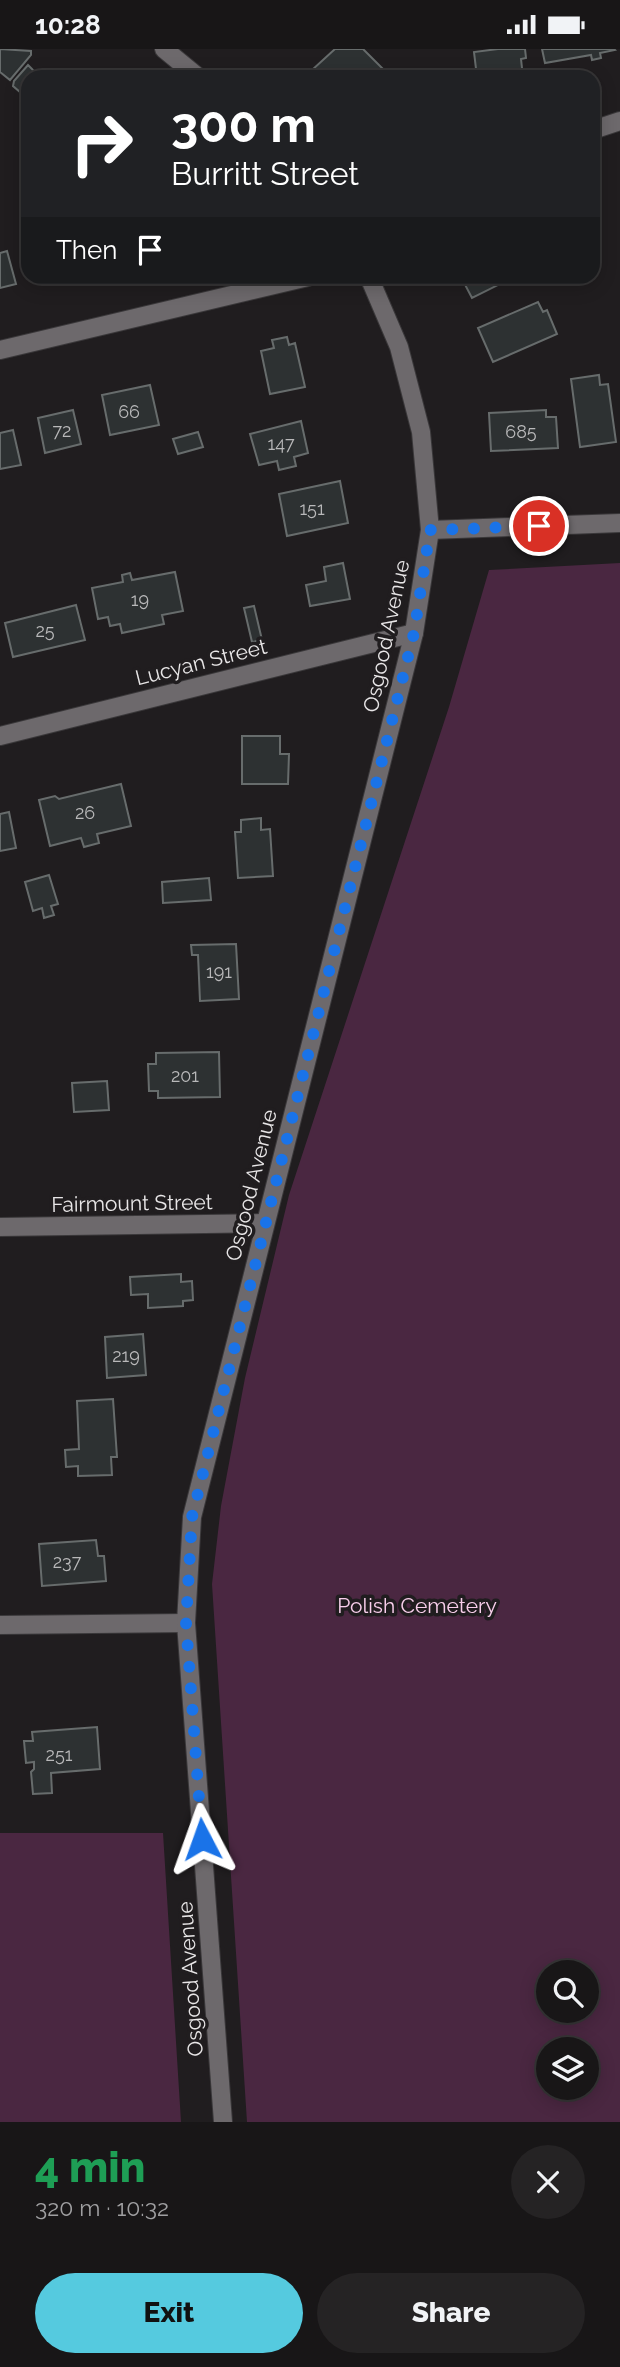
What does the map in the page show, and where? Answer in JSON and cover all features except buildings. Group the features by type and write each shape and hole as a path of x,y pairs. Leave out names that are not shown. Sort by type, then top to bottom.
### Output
{"street":[{"path":"164,49 190,70"},
{"path":"600,128 620,121"},
{"path":"0,350 278,284"},
{"name":"Osgood Avenue","path":"223,2122 186,1623 192,1517 414,633 430,530 421,432 391,327 372,284"},
{"path":"430,530 620,523"},
{"name":"Lucyan Street","path":"0,736 414,633"},
{"name":"Fairmount Street","path":"0,1227 265,1223"},
{"path":"0,1625 186,1623"}],"green space":[{"name":"Polish Cemetery","path":"620,563 620,2122 247,2122 212,1584 221,1506 245,1378 289,1195 449,707 489,570"},
{"path":"0,1833 163,1833 181,2122 0,2122"}],"route":[{"path":"202,1839 186,1623 192,1517 414,633 430,530 539,526"}]}
